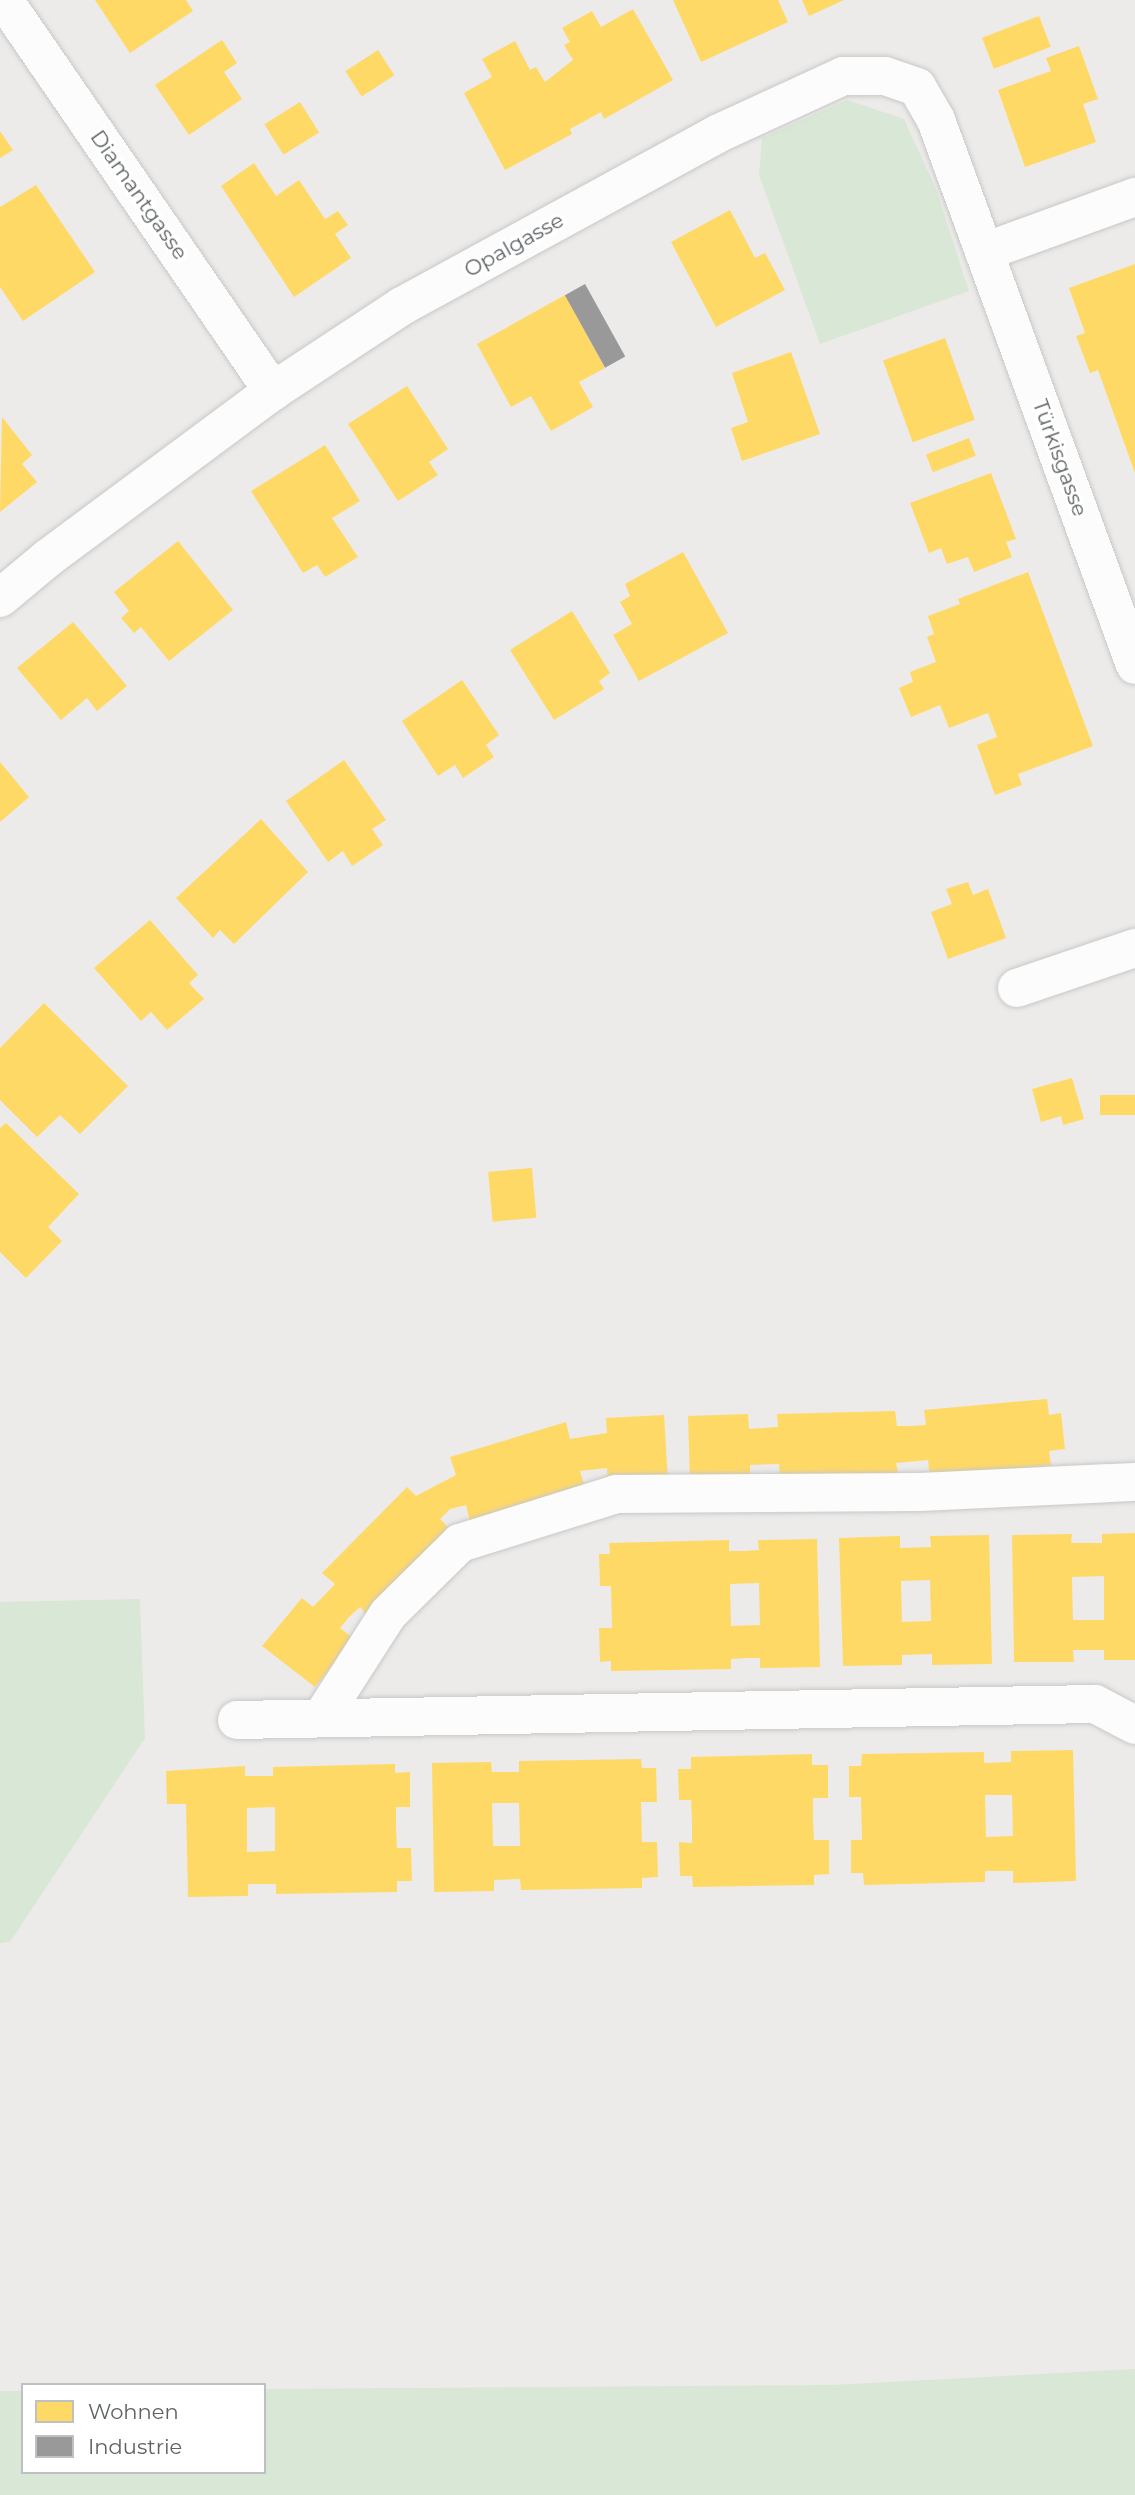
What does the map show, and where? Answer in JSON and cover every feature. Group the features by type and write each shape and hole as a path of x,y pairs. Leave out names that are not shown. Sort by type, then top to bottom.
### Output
{"street":[{"name":"Diamantgasse","path":"4,0 273,391"},
{"name":"Opalgasse","path":"0,598 48,558 273,391 402,306 717,134 843,76 885,76 917,86 936,120 984,252"},
{"path":"984,252 1135,197"},
{"name":"Türkisgasse","path":"984,252 1135,665"},
{"path":"1017,988 1135,948"},
{"path":"322,1717 388,1614 460,1543 591,1501 616,1494 919,1492 1135,1482"},
{"path":"237,1720 1095,1704 1135,1725"}],"green space":[{"path":"847,100 904,119 936,189 969,291 820,344 759,175 762,138"},
{"path":"140,1599 145,1738 10,1942 0,1943 0,1602"},
{"path":"1135,2369 1135,2495 0,2495 0,2391 21,2391 21,2474 266,2474 266,2389 831,2385"}],"building: Wohnen":[{"path":"95,0 186,0 193,11 130,53"},
{"path":"673,0 778,0 788,22 701,62"},
{"path":"802,0 844,0 809,16"},
{"path":"633,9 673,80 604,119 601,112 570,129 572,134 505,170 464,93 492,77 482,59 515,41 530,70 536,67 545,82 573,60 564,45 570,42 562,28 592,11 601,27"},
{"path":"1039,16 1051,47 994,69 982,38"},
{"path":"222,40 237,63 224,72 242,99 189,135 155,85"},
{"path":"1079,46 1098,99 1083,104 1096,142 1025,167 998,90 1051,71 1046,58"},
{"path":"378,50 394,75 362,96 345,71"},
{"path":"300,102 319,133 283,155 264,124"},
{"path":"0,131 13,150 0,158"},
{"path":"254,163 276,196 299,180 325,219 338,211 348,225 335,234 351,258 294,297 221,186"},
{"path":"36,185 95,272 23,321 0,287 0,207"},
{"path":"730,210 755,258 765,253 785,290 716,327 671,242"},
{"path":"1135,264 1135,473 1098,370 1090,373 1076,336 1085,333 1069,288"},
{"path":"565,295 605,368 579,382 593,407 551,431 531,396 511,407 477,344"},
{"path":"945,338 975,420 913,442 883,361"},
{"path":"791,352 820,434 742,461 731,428 748,422 732,373"},
{"path":"407,386 448,449 429,462 438,475 398,501 348,424"},
{"path":"2,417 32,455 22,464 37,482 0,512"},
{"path":"969,438 976,456 933,472 926,454"},
{"path":"325,445 360,501 332,518 358,557 325,577 317,565 303,573 251,491"},
{"path":"991,473 1016,539 1006,542 1012,557 974,572 968,557 947,564 941,548 929,553 910,503"},
{"path":"178,541 233,610 169,661 141,627 134,633 121,618 129,611 114,592"},
{"path":"683,552 728,633 639,681 613,635 632,624 620,602 630,596 625,584"},
{"path":"1028,572 1093,746 1018,774 1022,785 995,795 977,745 997,737 988,713 949,728 940,705 911,717 899,688 913,682 910,672 936,662 927,637 934,634 928,616 960,604 958,599"},
{"path":"572,611 610,673 599,681 604,689 554,720 510,650"},
{"path":"73,622 127,686 97,711 87,698 61,720 17,668"},
{"path":"462,680 499,735 486,745 494,757 463,778 455,765 438,776 402,721"},
{"path":"344,760 386,820 372,829 383,845 352,866 343,851 328,862 286,801"},
{"path":"0,762 29,797 0,822"},
{"path":"261,819 308,872 234,944 220,930 213,938 176,898"},
{"path":"968,882 973,895 988,889 1006,938 948,959 931,912 952,904 946,889"},
{"path":"150,920 198,975 189,983 204,999 167,1030 151,1012 141,1021 94,968"},
{"path":"44,1003 128,1086 80,1134 60,1115 37,1137 0,1100 0,1048"},
{"path":"1072,1078 1084,1119 1063,1125 1061,1116 1041,1122 1032,1089"},
{"path":"1100,1095 1135,1095 1135,1115 1100,1115"},
{"path":"6,1123 79,1194 48,1227 62,1241 26,1278 0,1252 0,1128"},
{"path":"532,1168 536,1218 493,1222 488,1172"},
{"path":"1047,1399 1049,1415 1061,1413 1065,1449 1049,1451 1051,1465 930,1478 928,1460 896,1463 899,1477 780,1479 779,1464 750,1465 750,1480 690,1481 688,1416 748,1414 749,1429 778,1427 777,1414 895,1411 897,1426 911,1426 926,1425 924,1410"},
{"path":"664,1415 668,1481 608,1484 607,1468 580,1471 585,1488 470,1522 466,1505 450,1509 440,1519 454,1533 371,1619 360,1607 349,1617 340,1628 354,1639 315,1687 262,1646 302,1598 313,1607 335,1584 322,1573 407,1487 416,1496 456,1475 450,1457 566,1422 570,1439 607,1433 606,1418"},
{"path":"1135,1533 1135,1660 1104,1660 1104,1650 1073,1650 1074,1662 1014,1662 1012,1535 1072,1534 1071,1543 1102,1543 1102,1534","holes":["1104,1576 1104,1620 1073,1620 1072,1577"]},
{"path":"989,1535 992,1664 932,1665 932,1654 902,1655 902,1665 843,1666 839,1538 900,1536 900,1548 931,1547 930,1536","holes":["930,1580 931,1621 902,1622 901,1581"]},
{"path":"817,1539 820,1667 760,1668 760,1658 746,1658 731,1659 731,1669 611,1671 611,1661 600,1662 599,1628 612,1628 611,1586 600,1586 599,1554 610,1554 609,1543 729,1540 729,1551 744,1551 759,1550 758,1540","holes":["759,1583 760,1625 731,1626 730,1584"]},
{"path":"1073,1750 1076,1881 1013,1883 1013,1871 985,1871 985,1882 864,1885 863,1873 851,1873 851,1840 862,1840 861,1797 849,1797 849,1766 861,1766 862,1754 984,1752 984,1763 1011,1762 1011,1751","holes":["985,1795 1012,1795 1013,1836 986,1837"]},
{"path":"812,1754 812,1765 828,1765 828,1798 813,1798 813,1819 814,1840 829,1840 829,1874 814,1875 814,1885 693,1887 692,1876 680,1876 679,1842 692,1843 692,1822 691,1800 679,1800 678,1769 691,1769 691,1757"},
{"path":"641,1759 642,1768 656,1768 657,1802 641,1802 642,1842 657,1842 658,1877 642,1878 642,1888 521,1890 520,1879 494,1880 494,1891 434,1892 432,1763 491,1762 492,1772 519,1772 519,1761","holes":["492,1803 519,1803 520,1846 493,1846"]},
{"path":"395,1764 395,1773 410,1772 410,1807 396,1807 396,1827 397,1848 411,1848 412,1881 397,1881 397,1892 276,1894 276,1884 248,1884 248,1896 188,1897 186,1804 167,1804 166,1771 245,1766 245,1776 273,1776 273,1767","holes":["275,1807 275,1851 247,1852 247,1808"]}],"building: Industrie":[{"path":"585,284 625,357 605,368 565,295"}]}
